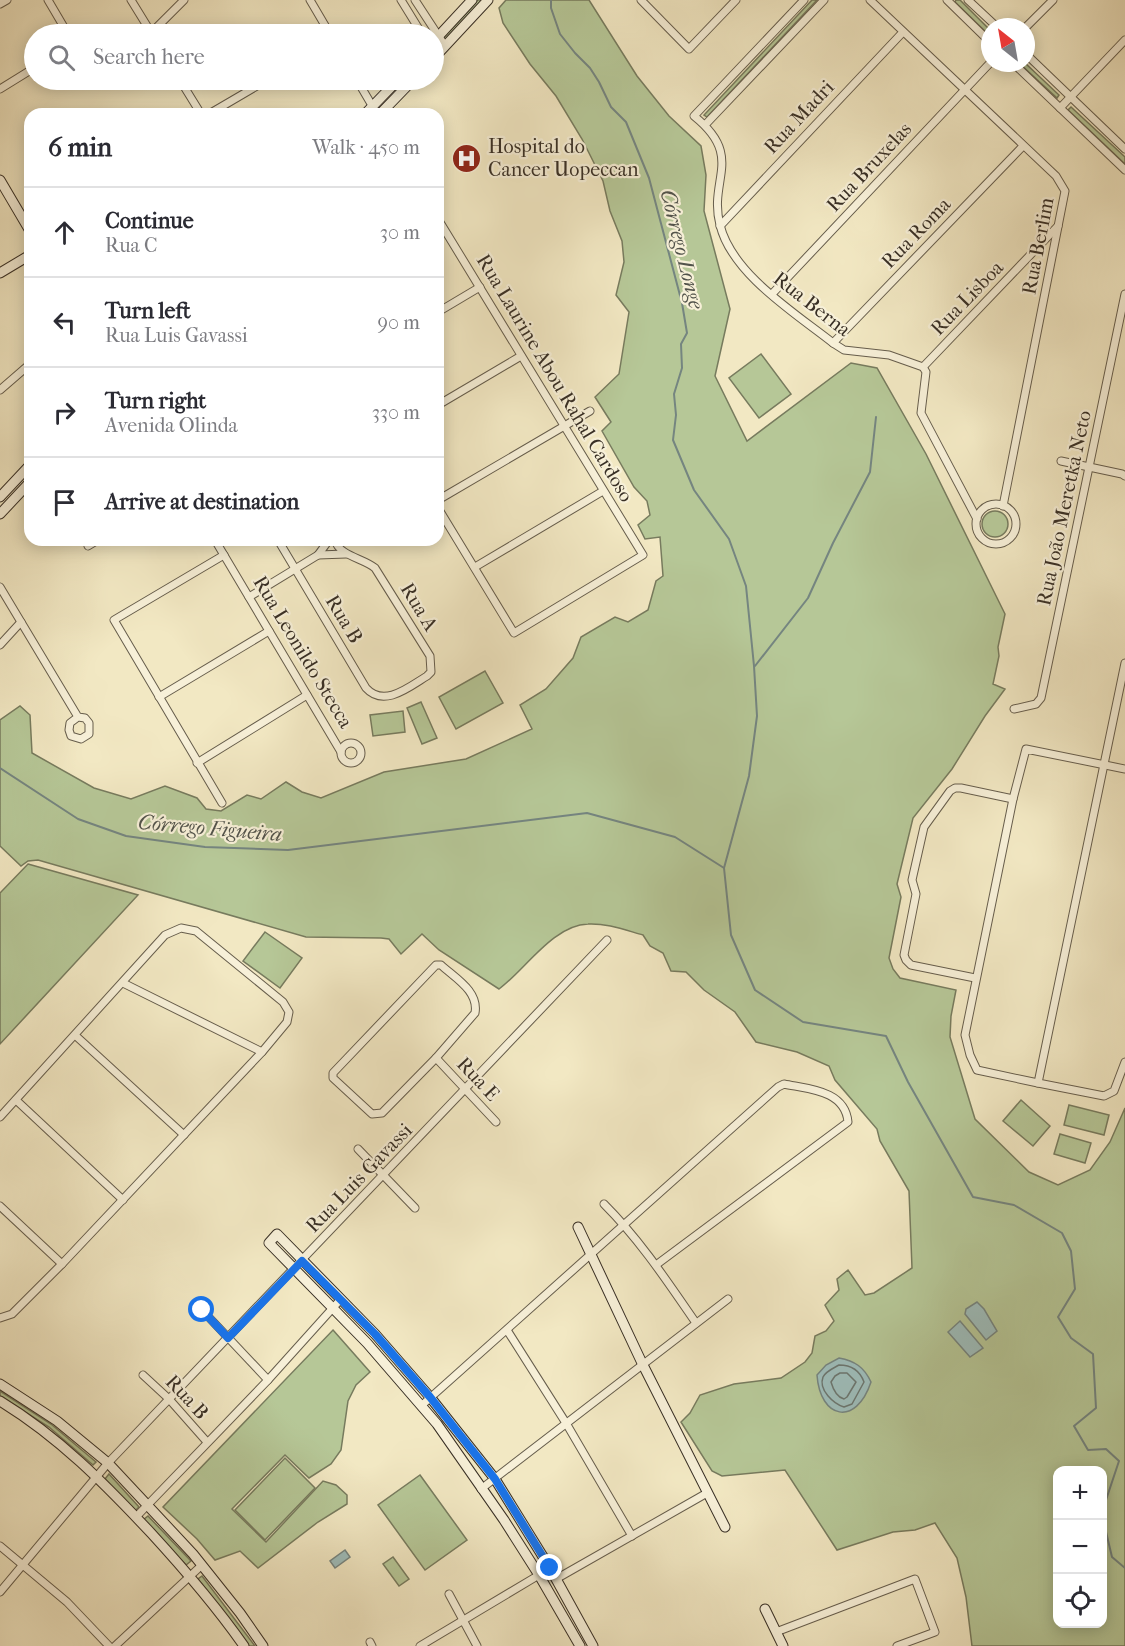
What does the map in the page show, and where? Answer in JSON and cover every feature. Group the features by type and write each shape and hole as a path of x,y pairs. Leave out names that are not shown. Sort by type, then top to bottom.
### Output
{"street":[{"path":"0,4 7,0"},
{"path":"48,0 62,24"},
{"path":"131,0 145,24"},
{"path":"161,24 184,0"},
{"path":"310,0 324,24"},
{"path":"401,0 416,24"},
{"path":"415,0 428,24"},
{"path":"444,30 472,0"},
{"path":"445,46 488,0"},
{"path":"641,0 689,49 736,0"},
{"path":"804,0 693,116 705,125 824,0"},
{"name":"Rua Berlim","path":"870,0 1062,184 1065,191 1003,506"},
{"path":"948,0 981,33"},
{"path":"968,0 987,18"},
{"path":"1035,18 1053,0"},
{"name":"Rua Madri","path":"720,226 903,32"},
{"path":"1060,108 1125,40"},
{"path":"1035,63 1125,149"},
{"name":"Rua Bruxelas","path":"772,294 981,72"},
{"path":"1022,72 1125,170"},
{"path":"0,89 24,74"},
{"path":"186,90 197,108"},
{"path":"219,108 250,90"},
{"path":"363,90 374,108"},
{"path":"378,108 391,90"},
{"path":"380,108 401,90"},
{"name":"Rua Berna","path":"705,125 716,141 722,159 718,196 720,226 732,252 746,273 844,350 888,355 923,367"},
{"name":"Rua Roma","path":"833,343 1023,146"},
{"path":"0,180 24,221"},
{"name":"Rua Lisboa","path":"923,367 1059,226"},
{"name":"Rua Laurine Abou Rahal Cardoso","path":"444,229 643,555 514,633 475,567"},
{"path":"0,273 24,259"},
{"path":"444,308 480,287"},
{"name":"Rua João Meretka Neto","path":"1014,709 1036,704 1041,698 1125,294"},
{"path":"444,401 521,356"},
{"path":"923,367 926,372 921,413 976,519 978,533 988,542 1002,543 1012,534 1015,521 1009,509 1003,506 987,507 976,519"},
{"path":"0,390 24,368"},
{"path":"444,496 591,411"},
{"path":"1061,461 1125,476"},
{"path":"0,497 24,471"},
{"path":"0,514 24,488"},
{"path":"444,518 475,567 603,491"},
{"name":"Rua Leonildo Stecca","path":"219,546 341,752"},
{"name":"Rua B","path":"282,546 366,688 378,696 394,695"},
{"path":"249,597 318,555 325,546"},
{"name":"Rua A","path":"337,546 375,568 432,661 431,672 427,676 394,695"},
{"path":"318,555 348,554"},
{"path":"222,803 114,620 224,555"},
{"path":"0,587 78,717"},
{"path":"0,645 21,622"},
{"path":"159,697 269,631"},
{"path":"1038,1083 1125,663"},
{"path":"197,763 307,695"},
{"path":"334,739 347,745 354,744 359,748 361,754 353,763 342,758 341,752 347,745"},
{"path":"1125,769 1026,749 1013,799 965,1035 977,1070 1104,1096 1114,1091 1125,1062"},
{"path":"975,978 911,965 906,960 904,955 916,894 912,880 924,827 950,791 961,788 1013,799"},
{"path":"0,1117 76,1036 165,935 181,928 196,931 283,1002 289,1012 287,1022 262,1052 123,1200 12,1314 0,1318"},
{"name":"Rua Luis Gavassi","path":"97,1476 607,940"},
{"path":"441,965 470,991 476,1005 471,1020 436,1058 378,1115 372,1114 333,1078 333,1073 432,968 441,965"},
{"path":"123,983 262,1052"},
{"path":"76,1036 184,1135"},
{"name":"Rua E","path":"436,1058 496,1122"},
{"path":"421,1406 778,1087 784,1084 826,1092 834,1096 848,1115 848,1122 656,1264"},
{"path":"16,1100 123,1200"},
{"path":"358,1149 415,1208"},
{"path":"604,1204 625,1225 656,1264 696,1323"},
{"path":"0,1206 62,1264"},
{"path":"578,1227 642,1364 725,1527"},
{"path":"580,1646 539,1575 437,1424 367,1343 269,1243 277,1234 375,1334 430,1397 495,1479 556,1579 593,1646"},
{"path":"481,1489 728,1299"},
{"path":"136,1517 268,1380 340,1300"},
{"path":"202,1310 268,1380"},
{"path":"507,1329 566,1423 632,1536"},
{"name":"Rua B","path":"143,1375 207,1442"},
{"path":"0,1384 57,1421 108,1463 202,1565 240,1613 262,1646"},
{"path":"0,1401 43,1429 97,1476 190,1575 244,1646"},
{"path":"0,1592 97,1476"},
{"path":"556,1579 707,1493"},
{"path":"515,1538 526,1529"},
{"path":"0,1546 87,1622 109,1646"},
{"path":"115,1646 202,1565"},
{"path":"420,1646 539,1575"},
{"path":"776,1632 915,1580 935,1632 897,1646"},
{"path":"449,1594 477,1646"},
{"path":"765,1609 783,1646"}],"green space":[{"path":"478,0 483,0 444,42 444,36"},
{"path":"506,0 589,0 637,76 669,116 701,146 706,175 704,211 730,309 715,376 747,441 851,363 877,368 926,454 1005,614 993,684 1005,689 952,769 913,818 897,884 901,897 889,958 900,978 956,990 950,1037 975,1119 1029,1172 1058,1185 1090,1170 1110,1142 1125,1108 1125,1646 972,1646 966,1597 957,1558 935,1523 915,1530 893,1532 837,1550 785,1470 722,1476 712,1471 681,1422 690,1413 700,1395 734,1384 781,1378 805,1362 812,1353 815,1336 826,1331 834,1321 825,1305 839,1290 837,1279 848,1270 865,1295 874,1293 912,1268 909,1191 880,1141 877,1129 835,1080 829,1066 797,1052 756,1042 735,1012 704,990 686,972 671,971 663,953 650,946 643,935 622,929 588,924 575,926 551,940 499,989 439,950 422,934 401,954 389,939 306,937 38,860 28,861 21,866 0,846 0,720 20,706 30,715 32,753 94,788 131,799 165,786 197,798 206,809 221,811 247,795 261,799 286,782 302,792 321,798 384,772 466,759 532,729 520,705 546,689 573,658 581,637 615,617 628,622 648,610 656,581 663,576 660,537 645,539 638,525 650,515 647,501 634,487 602,431 611,422 595,397 619,374 629,312 616,295 624,262 622,241 610,211 603,181 582,139 556,96 530,64 503,23 499,8"},
{"path":"812,0 817,0 707,117 704,115"},
{"path":"960,0 981,21 981,27 955,2"},
{"path":"1029,72 1035,72 1059,95 1057,98"},
{"path":"1071,107 1125,157 1125,164 1068,110"},
{"path":"761,354 791,394 759,418 729,378"},
{"path":"995,511 1004,515 1008,524 1004,533 995,537 986,533 982,524 986,515"},
{"path":"485,671 503,703 456,729 439,697"},
{"path":"421,702 437,738 422,744 407,708"},
{"path":"403,711 405,732 373,736 370,715"},
{"path":"28,864 138,895 0,1044 0,893"},
{"path":"265,932 302,958 280,988 243,961"},
{"path":"1021,1100 1050,1126 1033,1146 1003,1121"},
{"path":"1069,1105 1109,1115 1104,1135 1064,1125"},
{"path":"1060,1134 1091,1143 1085,1163 1054,1154"},
{"path":"333,1330 370,1372 356,1385 348,1401 341,1450 331,1464 309,1478 285,1455 232,1509 266,1542 323,1481 336,1485 347,1495 347,1504 318,1522 258,1568 240,1551 215,1560 197,1539 163,1507"},
{"path":"0,1391 51,1424 96,1462 93,1465 49,1427 0,1396"},
{"path":"285,1458 315,1488 265,1540 235,1510"},
{"path":"109,1474 139,1507 135,1511 105,1479"},
{"path":"420,1475 467,1540 425,1570 378,1505"},
{"path":"148,1516 191,1561 186,1565 143,1520"},
{"path":"393,1557 409,1579 399,1586 383,1564"},
{"path":"202,1576 255,1646 249,1646 198,1579"}],"water":[{"path":"977,1302 997,1331 986,1340 965,1314 966,1309"},
{"path":"960,1321 983,1348 970,1357 948,1332"},
{"path":"839,1358 858,1366 871,1382 857,1406 840,1412 831,1408 825,1401 817,1375 826,1365"},
{"path":"345,1550 350,1557 335,1568 330,1561"}],"waterway":[{"name":"Córrego Longe","path":"551,0 551,8 560,34 590,68 611,107 626,122 649,178 682,303 687,333 681,344 682,368 674,394 676,415 673,440 694,490 729,539 746,586 757,716 749,776 724,868"},
{"path":"755,666 808,598 833,543 870,472 876,417"},
{"name":"Córrego Figueira","path":"0,768 78,819 126,836 205,847 288,850 587,813 675,837 724,868 731,935 755,990 803,1022 886,1036 908,1082 973,1197 1014,1205 1062,1233 1071,1251 1075,1289 1058,1317 1071,1338 1093,1354 1096,1408 1074,1426 1088,1450 1106,1449 1119,1461 1107,1497"},
{"path":"1103,1520 1112,1557 1125,1568"}],"place":[{"name":"Hospital do Cancer Uopeccan","path":"467,158"}],"route":[{"path":"202,1310 228,1338 302,1261 375,1334 430,1397 495,1479 550,1568"}]}
